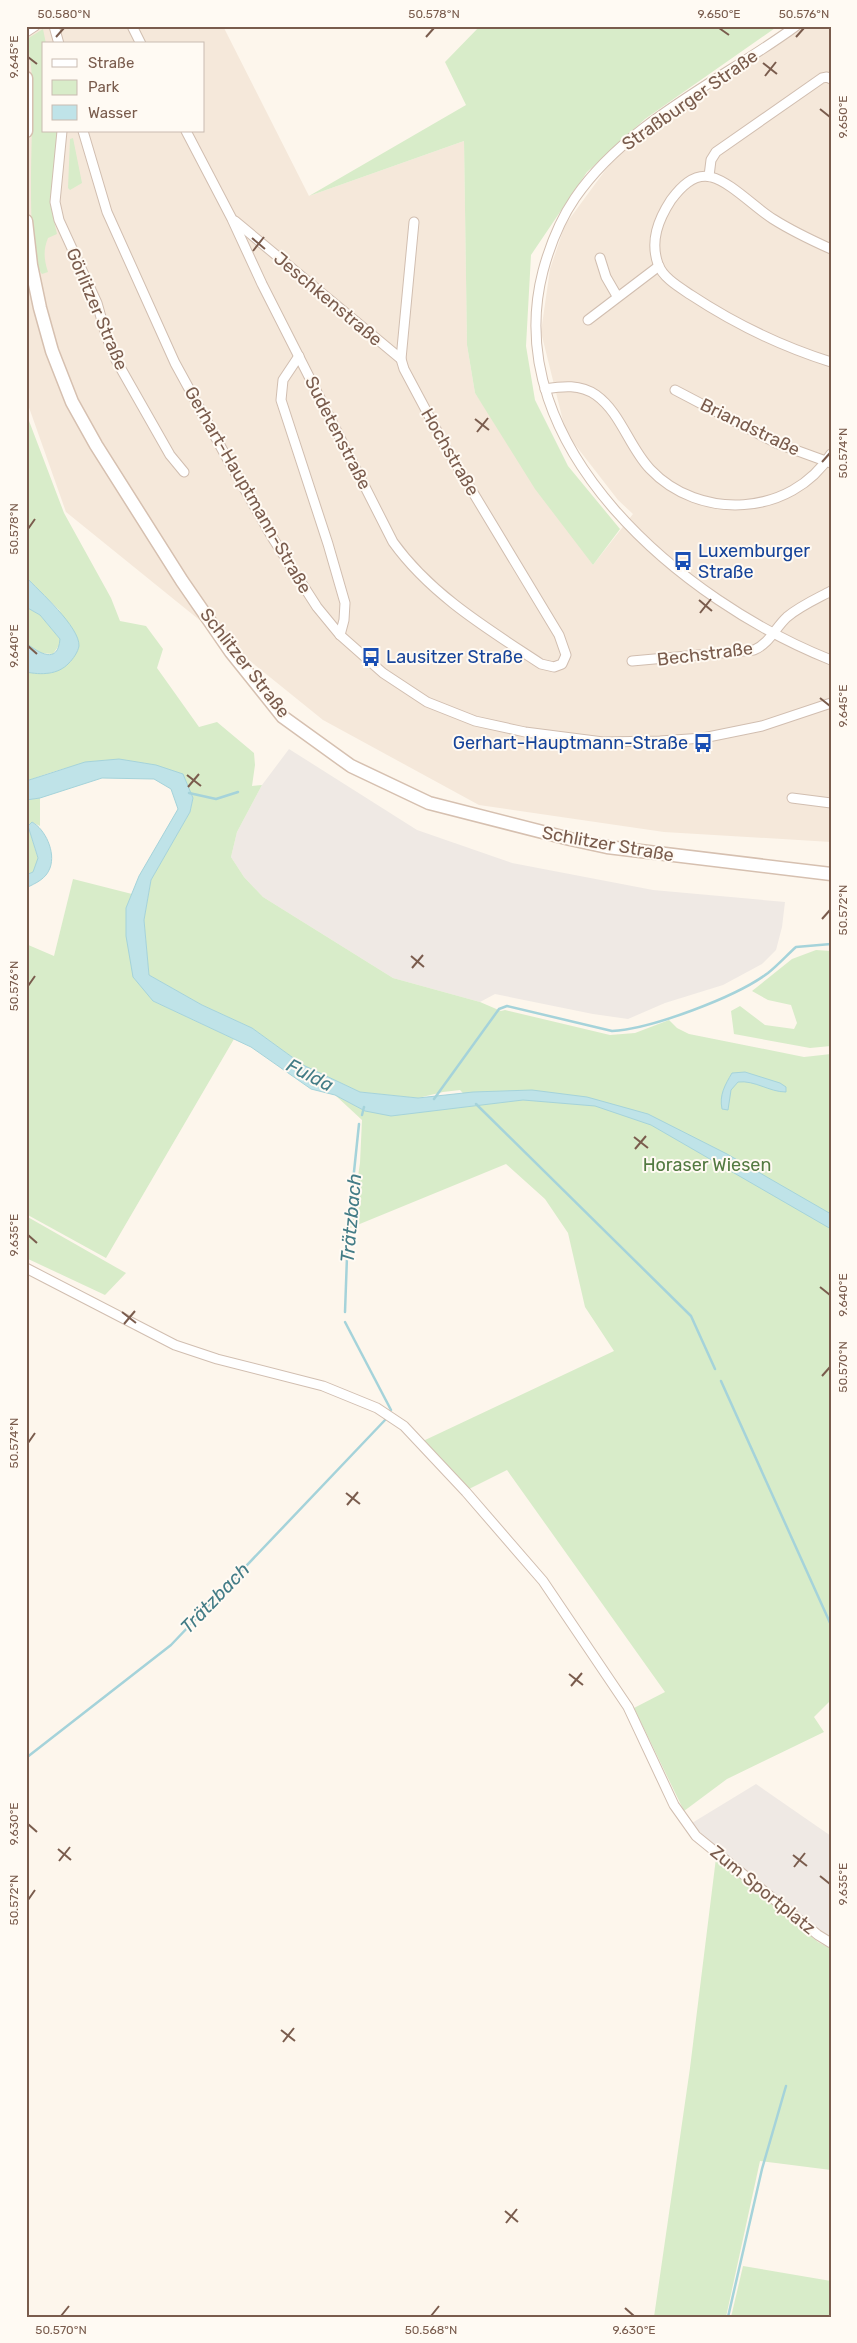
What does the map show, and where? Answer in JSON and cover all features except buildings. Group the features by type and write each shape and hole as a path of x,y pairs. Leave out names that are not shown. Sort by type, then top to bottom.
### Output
{"main road":[{"path":"26,78 26,131"},
{"name":"Schlitzer Straße","path":"26,221 31,265 42,315 52,351 72,402 96,445 182,581 231,652 283,717 351,766 429,803 607,847 831,874"}],"street":[{"path":"26,32 35,26"},
{"path":"54,26 58,42"},
{"path":"132,26 140,42"},
{"name":"Straßburger Straße","path":"796,26 642,131 605,162 575,198 552,242 537,300 536,338 545,389 557,424 571,451 594,484 622,517 661,556 693,583 738,614 773,635 831,660"},
{"path":"709,176 711,160 716,152 822,78 831,79"},
{"name":"Görlitzer Straße","path":"62,132 55,202 59,220 97,303 106,335 116,360 170,454 184,472"},
{"name":"Gerhart-Hauptmann-Straße","path":"83,132 107,212 185,382 272,537 312,599 340,635 383,673 441,709 495,727 603,742 693,739 762,726 831,703"},
{"name":"Sudetenstraße","path":"187,132 393,542 408,563 429,584 456,605 541,664 554,667 562,664"},
{"path":"831,249 780,223 724,182 709,176 684,184 662,214 655,230 659,266 672,282 717,312 753,332 831,362"},
{"name":"Jeschkenstraße","path":"232,220 401,360"},
{"path":"401,360 414,222"},
{"path":"600,258 606,277 617,296"},
{"path":"588,320 617,296 659,266"},
{"path":"299,356 283,380 280,400 343,596 344,620 340,635"},
{"name":"Hochstraße","path":"401,360 445,446 559,635 566,654 562,664"},
{"path":"545,389 573,386 595,395 614,415 637,453 655,474 676,490 700,501 739,506 768,500 797,487 829,459"},
{"name":"Briandstraße","path":"675,390 776,442 829,459"},
{"path":"773,635 787,618 800,607 831,591"},
{"name":"Bechstraße","path":"632,661 754,650 766,643 773,635"},
{"path":"792,798 831,803"},
{"name":"Zum Sportplatz","path":"26,1268 175,1345 217,1359 323,1386 376,1408 404,1426 466,1492 542,1581 628,1707 674,1805 696,1836 818,1936 831,1943"}],"shaded area":[{"path":"26,26 223,26 309,196 464,141 467,345 475,393 593,565 633,514 618,500 566,433 541,332 550,269 565,225 615,157 802,26 831,26 831,842 664,832 479,805 323,720 66,512 26,399"},
{"path":"289,749 417,830 512,863 653,890 785,902 782,927 776,950 762,964 723,985 665,1003 628,1019 593,1014 495,994 480,1002 393,978 263,897 244,877 231,857 237,832 262,785"},
{"path":"756,1784 831,1836 831,1939 718,1852 692,1823"}],"green space":[{"path":"480,26 778,26 645,119 587,172 531,255 526,346 535,400 568,466 620,529 593,565 535,489 475,393 467,345 464,141 309,196 466,105 445,62"},
{"path":"43,29 46,42 42,42 42,132 58,132 51,208 57,234 48,238 45,255 48,272 42,274 36,260 31,212 33,95 27,39"},
{"path":"73,138 82,183 70,190 68,188 70,139"},
{"name":"Horaser Wiesen","path":"26,413 64,513 111,598 120,621 146,626 163,649 157,668 199,727 217,722 254,753 255,765 252,786 262,785 237,832 231,857 244,877 263,897 393,978 480,1002 501,1011 505,1010 610,1035 635,1033 669,1020 677,1028 689,1034 804,1057 831,1054 831,1700 814,1717 824,1732 727,1779 684,1811 634,1708 665,1692 507,1470 469,1489 423,1441 614,1351 585,1307 568,1233 545,1199 506,1164 350,1228 360,1163 362,1120 335,1095 365,1111 447,1108 474,1105 460,1090 418,1098 360,1092 303,1065 252,1028 202,1005 149,975 144,920 151,880 190,812 193,798 182,774 139,762 121,760 86,763 26,781 26,672 51,673 67,665 60,611 26,577"},
{"path":"26,607 40,615 60,639 60,644 53,654 39,653 26,644"},
{"path":"40,798 40,826 32,822 28,826 38,859 33,872 26,875 26,800"},
{"path":"73,879 132,894 126,908 153,1001 234,1039 106,1258 26,1214 26,944 54,956"},
{"path":"816,950 831,951 831,1046 810,1048 734,1034 731,1011 740,1006 765,1025 794,1029 797,1023 791,1005 768,1000 752,991 792,959"},
{"path":"26,1216 126,1273 105,1295 26,1258"},
{"path":"716,1858 818,1942 831,1949 831,2170 760,2161 726,2317 654,2317 690,2068"},
{"path":"743,2266 831,2281 831,2317 731,2317"}],"water":[{"path":"26,577 49,600 78,638 78,651 74,657 65,667 55,672 38,674 26,672 26,643 42,653 52,654 56,652 60,639 40,615 26,607"},
{"name":"Fulda","path":"119,759 156,765 183,774 193,798 190,812 151,880 144,920 149,975 202,1005 252,1028 303,1065 360,1092 418,1098 473,1092 532,1090 587,1097 648,1114 727,1154 831,1214 831,1229 651,1125 595,1106 523,1100 391,1116 365,1111 335,1095 311,1089 251,1047 153,1001 133,977 126,936 126,908 139,876 178,809 171,789 154,779 102,778 40,798 26,800 26,781 85,762"},
{"path":"32,822 45,835 52,855 48,872 43,878 26,888 26,875 33,872 38,858 28,826"},
{"path":"745,1072 780,1083 786,1087 786,1092 738,1082 731,1090 728,1110 722,1109 722,1095 732,1073"}],"waterway":[{"path":"189,793 216,799 238,792"},
{"path":"434,1099 499,1009 507,1006 612,1031 629,1029 670,1018 736,992 768,973 796,947 831,944"},
{"path":"476,1104 691,1316 715,1369"},
{"name":"Trätzbach","path":"362,1115 364,1107"},
{"name":"Trätzbach","path":"345,1312 348,1229 359,1124"},
{"name":"Trätzbach","path":"345,1322 391,1410"},
{"path":"721,1381 831,1625"},
{"name":"Trätzbach","path":"26,1758 171,1645 386,1419"},
{"path":"728,2317 762,2169 786,2086"}],"place":[{"name":"Luxemburger Straße","path":"683,561"},
{"name":"Lausitzer Straße","path":"371,657"},
{"name":"Gerhart-Hauptmann-Straße","path":"703,743"}]}
